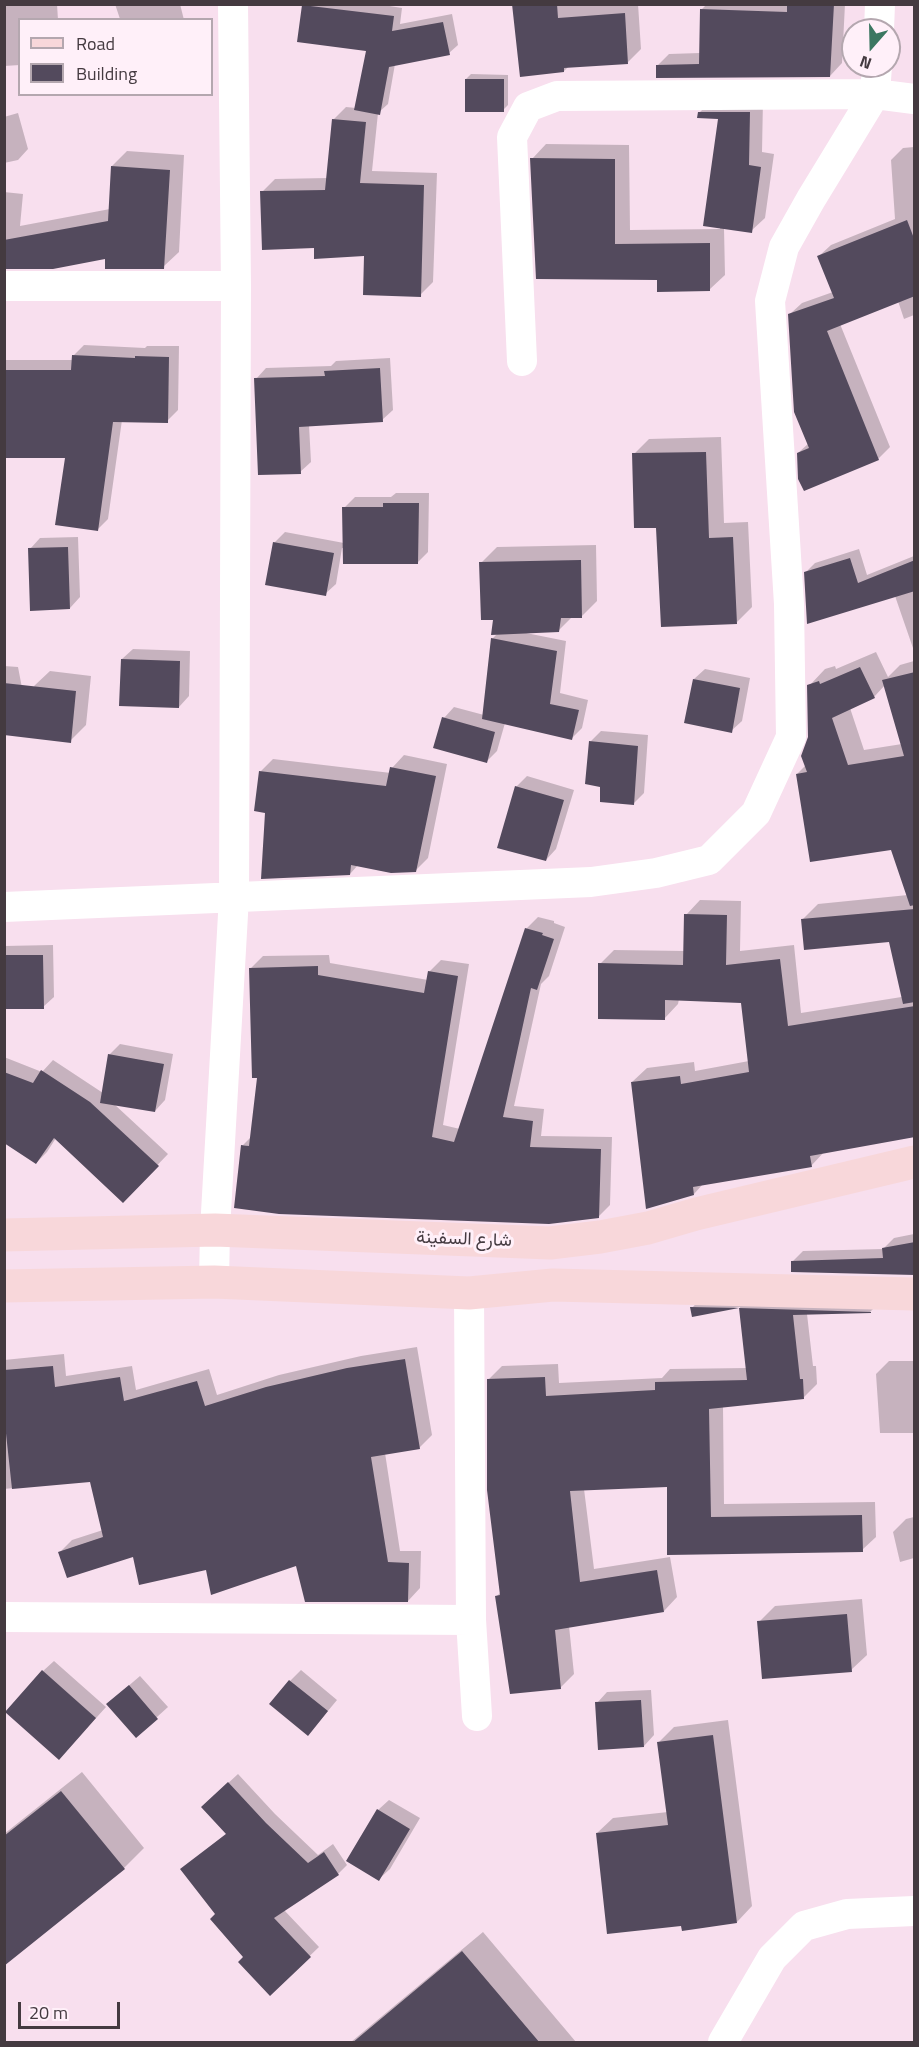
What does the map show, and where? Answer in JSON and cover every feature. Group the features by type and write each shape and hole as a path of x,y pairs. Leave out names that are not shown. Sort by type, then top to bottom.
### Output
{"street":[{"path":"214,1282 234,897 236,286 234,4"},
{"path":"522,361 512,137 528,107 557,96 876,80 915,99"},
{"path":"4,907 591,882 656,873 709,860 756,813 791,737 789,604 770,301 784,247 876,80"},
{"path":"4,286 236,286"},
{"name":"شارع السفينة","path":"4,1235 215,1230 550,1243 600,1238 915,1162"},
{"path":"550,1243 553,1286"},
{"path":"4,1286 214,1282 469,1293 553,1286 915,1294"},
{"path":"469,1293 471,1620 477,1716"},
{"path":"4,1617 471,1620"},
{"path":"723,2043 772,1958 804,1926 847,1914 915,1911"}],"building":[{"path":"512,4 557,4 558,18 625,13 628,64 564,68 564,72 520,77"},
{"path":"787,4 834,4 830,77 656,78 656,65 699,64 700,9 787,12"},
{"path":"302,5 394,16 392,31 443,22 450,55 389,67 380,115 354,110 366,51 297,42"},
{"path":"465,79 504,79 504,112 465,112"},
{"path":"698,112 750,112 749,165 761,167 752,233 703,226 718,119 697,118"},
{"path":"332,119 366,122 360,183 424,185 421,297 363,295 364,256 314,259 314,248 262,250 260,191 325,190"},
{"path":"530,158 615,159 615,244 710,243 710,291 657,292 657,280 536,279"},
{"path":"111,166 170,170 164,269 105,269 105,259 53,269 4,269 4,240 108,221"},
{"path":"907,220 915,241 915,296 827,331 879,460 804,491 798,479 797,453 809,448 794,412 788,314 834,298 817,256"},
{"path":"72,355 169,357 168,423 113,422 98,531 55,525 65,458 4,458 5,370 71,370"},
{"path":"380,368 383,422 299,427 301,474 258,475 254,378 325,376 324,371"},
{"path":"706,452 709,538 733,537 737,624 661,627 656,528 634,528 632,453"},
{"path":"383,503 419,503 418,564 343,564 342,507 383,507"},
{"path":"273,542 334,553 326,596 265,585"},
{"path":"68,547 70,609 30,611 28,548"},
{"path":"850,558 858,583 915,560 915,591 807,624 804,572"},
{"path":"581,560 582,618 561,618 559,632 491,635 493,620 481,620 479,562"},
{"path":"491,638 557,651 550,704 579,710 572,740 482,719"},
{"path":"121,659 180,661 179,708 119,706"},
{"path":"860,667 875,698 832,718 848,765 904,756 882,680 915,672 915,905 910,906 891,850 810,862 796,774 807,772 801,756 808,737 807,685 819,681 820,684"},
{"path":"693,679 740,688 732,733 684,723"},
{"path":"4,683 76,691 71,743 4,735"},
{"path":"442,717 495,732 487,763 433,748"},
{"path":"589,741 638,746 634,805 600,802 600,787 585,784"},
{"path":"390,767 436,776 416,872 391,873 351,865 350,875 261,879 265,813 254,811 259,771 386,786"},
{"path":"515,786 564,800 546,861 497,848"},
{"path":"915,909 915,1002 903,1004 889,942 804,950 801,919"},
{"path":"684,914 727,915 726,965 780,959 788,1026 915,1006 915,1137 810,1156 812,1167 693,1187 694,1195 646,1209 631,1082 680,1076 681,1084 749,1072 741,1003 665,1000 665,1020 598,1019 598,963 683,965"},
{"path":"525,928 554,939 537,990 531,988 503,1117 533,1121 530,1147 601,1149 599,1218 549,1224 279,1214 234,1208 241,1145 249,1146 257,1078 252,1078 249,968 318,966 318,975 424,993 428,971 458,976 432,1137 454,1142"},
{"path":"4,955 43,955 44,1009 4,1009"},
{"path":"108,1054 164,1064 155,1112 100,1103"},
{"path":"41,1070 90,1102 159,1166 123,1203 54,1138 36,1164 4,1143 4,1072 33,1083"},
{"path":"915,1242 915,1275 791,1272 791,1261 883,1258 882,1248"},
{"path":"690,1307 739,1308 692,1317"},
{"path":"739,1308 871,1313 793,1315 804,1399 709,1409 711,1517 862,1515 863,1552 667,1555 667,1487 570,1491 580,1582 657,1570 664,1612 555,1630 561,1689 510,1694 495,1596 500,1595 487,1490 487,1379 545,1377 546,1396 655,1390 655,1382 747,1380"},
{"path":"405,1359 420,1449 371,1457 388,1562 409,1563 408,1602 305,1602 296,1566 211,1595 206,1570 139,1585 133,1557 67,1578 58,1552 103,1537 90,1482 12,1489 4,1415 4,1370 53,1366 55,1387 120,1377 124,1401 197,1381 205,1406 266,1387 347,1368"},
{"path":"847,1614 852,1672 762,1679 757,1621"},
{"path":"42,1670 96,1718 59,1760 5,1712"},
{"path":"289,1680 328,1711 308,1736 269,1704"},
{"path":"129,1685 158,1719 136,1738 106,1704"},
{"path":"641,1700 644,1747 598,1750 595,1702"},
{"path":"713,1735 737,1923 682,1931 681,1926 607,1934 596,1833 668,1825 657,1742"},
{"path":"228,1782 308,1863 324,1852 339,1875 274,1918 311,1957 270,1996 238,1962 243,1957 210,1919 215,1914 180,1869 226,1834 201,1807"},
{"path":"61,1791 125,1869 4,1966 4,1836"},
{"path":"377,1809 410,1829 379,1881 346,1861"},
{"path":"462,1951 540,2043 352,2043"}]}
